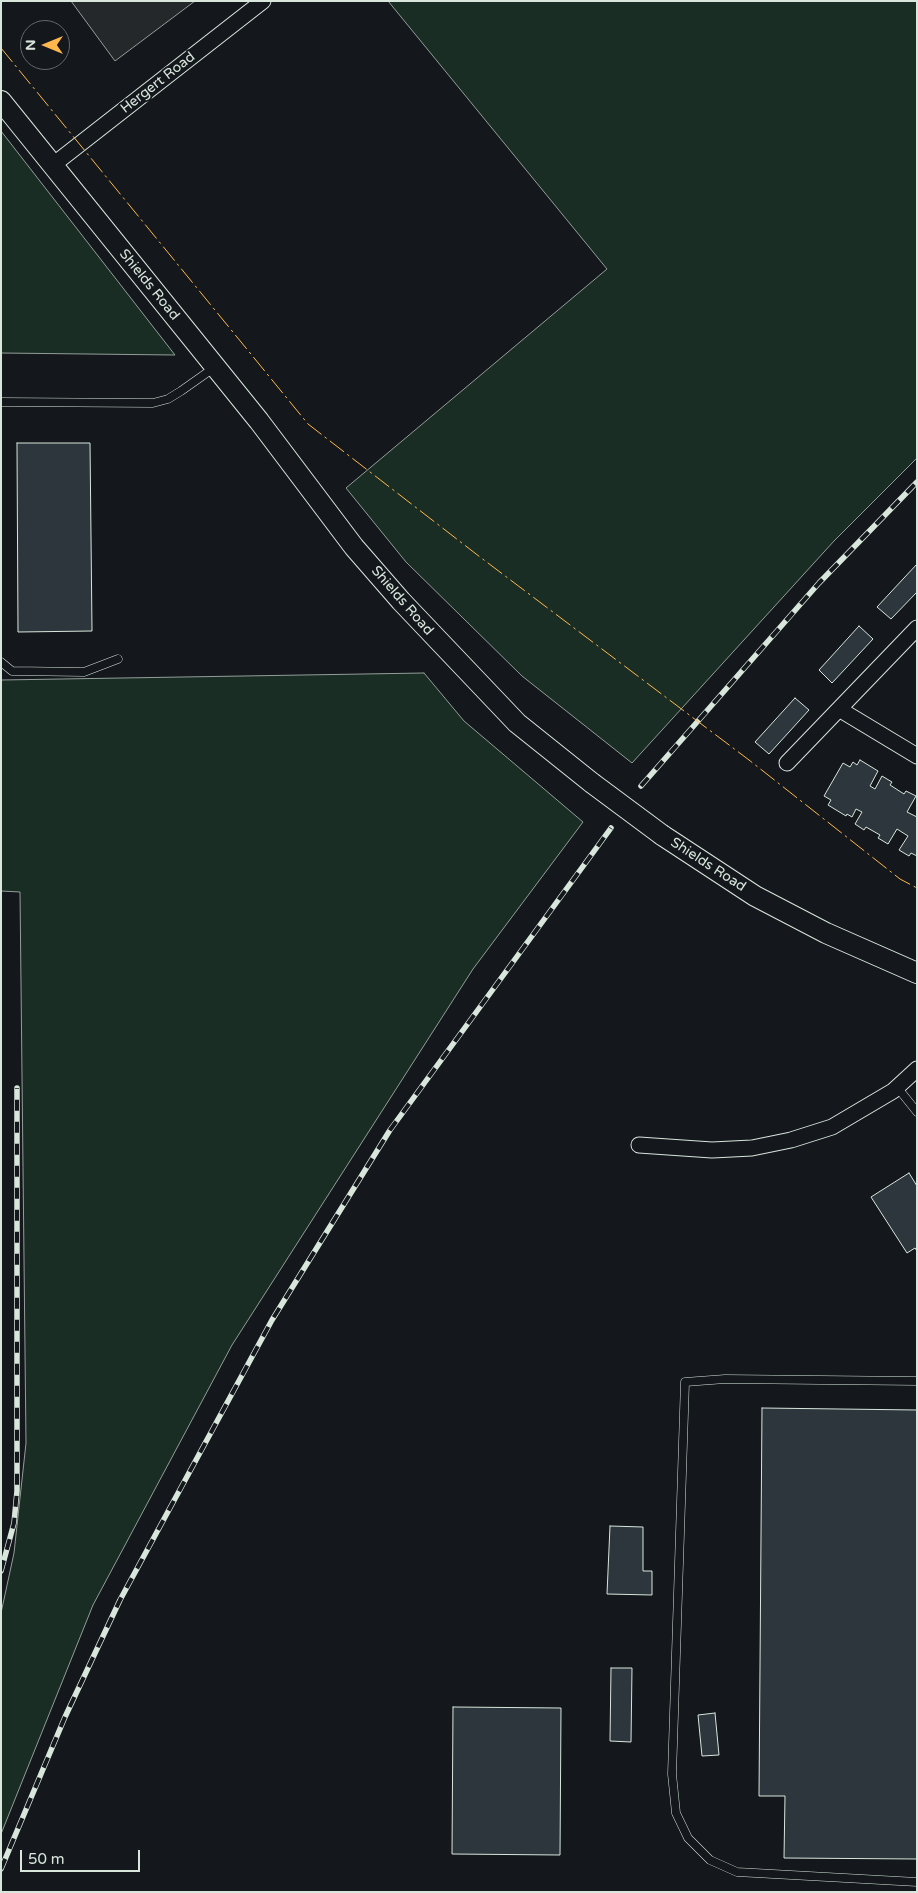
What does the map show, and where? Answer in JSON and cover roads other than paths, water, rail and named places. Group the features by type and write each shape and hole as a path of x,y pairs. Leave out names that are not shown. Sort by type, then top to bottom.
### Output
{"street":[{"name":"Hergert Road","path":"53,165 263,1"},
{"name":"Shields Road","path":"1,101 215,367 354,546 414,616 517,723 592,783 662,835 755,896 826,933 917,973"},
{"path":"787,763 917,628"},
{"path":"839,709 917,756"},
{"path":"639,1146 712,1150 752,1148 791,1140 832,1127 897,1087 917,1069"}],"lane":[{"path":"1,402 153,403 168,399 215,367"},
{"path":"1,662 12,670 84,672 118,659"},
{"path":"897,1087 917,1112"},
{"path":"917,1381 725,1379 685,1382 672,1774 676,1813 688,1838 710,1860 737,1872 917,1882"}],"railway":[{"path":"641,786 819,583 917,482"},
{"path":"1,1869 65,1717 120,1600 272,1320 390,1130 611,828"},
{"path":"1,1571 14,1523 17,1491 17,1088"}]}
